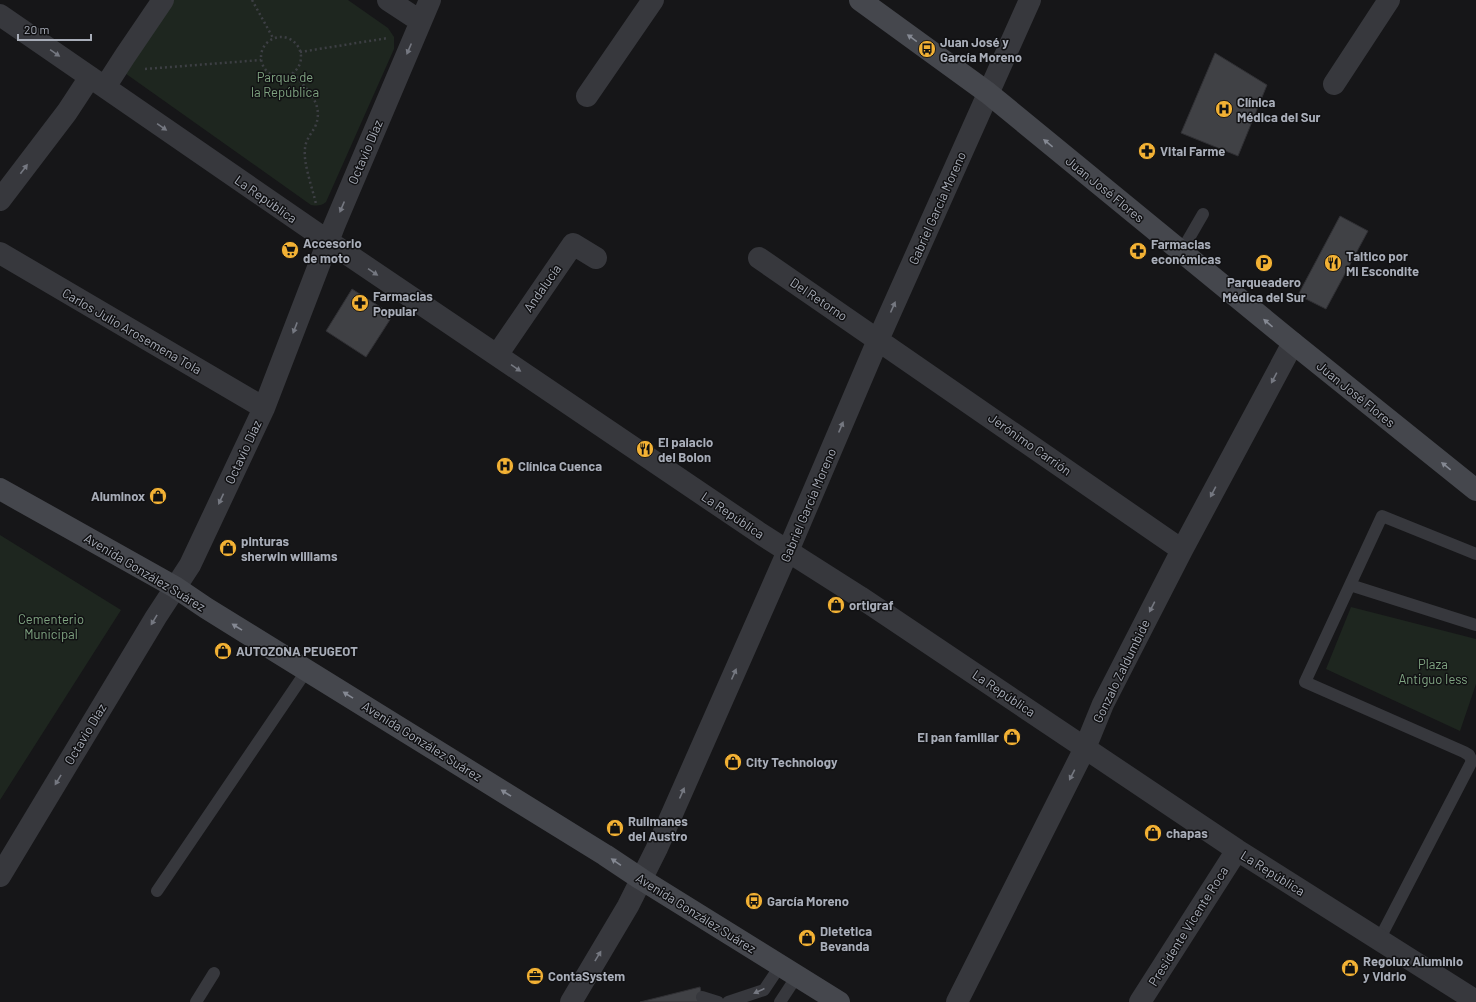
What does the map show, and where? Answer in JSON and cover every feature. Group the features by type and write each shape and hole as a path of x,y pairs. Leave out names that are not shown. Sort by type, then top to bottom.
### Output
{"main road":[{"name":"Juan José Flores","path":"860,0 988,94 1292,343 1476,490"},
{"name":"Avenida González Suárez","path":"0,488 175,587 206,608 839,1002"}],"street":[{"path":"0,200 67,112 103,79 163,0"},
{"path":"388,0 417,28"},
{"name":"Octavio Díaz","path":"0,876 175,587 190,565 264,408 326,240 430,0"},
{"path":"587,96 653,0"},
{"name":"Gabriel García Moreno","path":"571,1002 628,906 657,848 788,551 878,340 1030,0"},
{"path":"1334,84 1389,0"},
{"name":"La República","path":"0,15 103,79 326,240 788,551 860,597 1237,850 1476,1001"},
{"name":"Andalucía","path":"497,355 573,244 596,258"},
{"name":"Carlos Julio Arosemena Tola","path":"0,253 264,408"},
{"name":"Del Retorno","path":"759,258 878,340"},
{"name":"Jerónimo Carrión","path":"878,340 1182,550"},
{"name":"Gonzalo Zaldumbide","path":"958,1002 1085,748 1103,704 1182,550 1292,343"},
{"name":"Presidente Vicente Roca","path":"1140,1002 1237,850"}],"lane":[{"path":"1182,252 1203,214"},
{"path":"1379,940 1472,761 1469,755 1464,752 1305,682 1382,516 1476,554"},
{"path":"1350,585 1476,625"},
{"path":"157,891 307,670"},
{"path":"728,1002 764,990 788,971"},
{"path":"780,1002 788,971"},
{"path":"196,1002 214,973"},
{"path":"702,996 718,1002"}],"path":[{"path":"252,0 273,38"},
{"path":"300,52 417,28"},
{"path":"280,37 293,41 298,46 300,52 300,65 293,73 285,78 272,76 262,66 260,60 263,47 273,38 280,37"},
{"path":"103,79 260,60"},
{"path":"293,73 317,104 318,120 304,150 326,240"}],"green space":[{"name":"Parque de la República","path":"171,0 348,0 388,28 394,37 394,49 326,202 316,206 311,205 122,71"},
{"name":"Cementerio Municipal","path":"0,535 121,610 0,800"},
{"name":"Plaza Antiguo Iess","path":"1351,607 1476,639 1476,684 1460,731 1326,669"}],"building":[{"name":"Clínica Médica del Sur","path":"1215,53 1267,85 1238,156 1181,133"},
{"name":"Taitico por Mi Escondite","path":"1340,216 1368,231 1326,309 1298,295"},
{"path":"352,289 393,315 366,357 326,331"},
{"path":"700,987 703,1002 640,1002"}],"place":[{"name":"Juan José y García Moreno","path":"927,49"},
{"name":"Clínica Médica del Sur","path":"1224,109"},
{"name":"Vital Farme","path":"1147,151"},
{"name":"Accesorio de moto","path":"290,250"},
{"name":"Farmacias económicas","path":"1138,251"},
{"name":"Parqueadero Médica del Sur","path":"1264,263"},
{"name":"Taitico por Mi Escondite","path":"1333,263"},
{"name":"Farmacias Popular","path":"360,303"},
{"name":"El palacio del Bolon","path":"645,449"},
{"name":"Clínica Cuenca","path":"505,466"},
{"name":"Aluminox","path":"158,496"},
{"name":"pinturas sherwin williams","path":"228,548"},
{"name":"ortigraf","path":"836,605"},
{"name":"AUTOZONA PEUGEOT","path":"223,651"},
{"name":"El pan familiar","path":"1012,737"},
{"name":"City Technology","path":"733,762"},
{"name":"Rulimanes del Austro","path":"615,828"},
{"name":"chapas","path":"1153,833"},
{"name":"García Moreno","path":"754,901"},
{"name":"Dietetica Bevanda","path":"807,938"},
{"name":"Regolux Aluminio y Vidrio","path":"1350,968"},
{"name":"ContaSystem","path":"535,976"}]}
